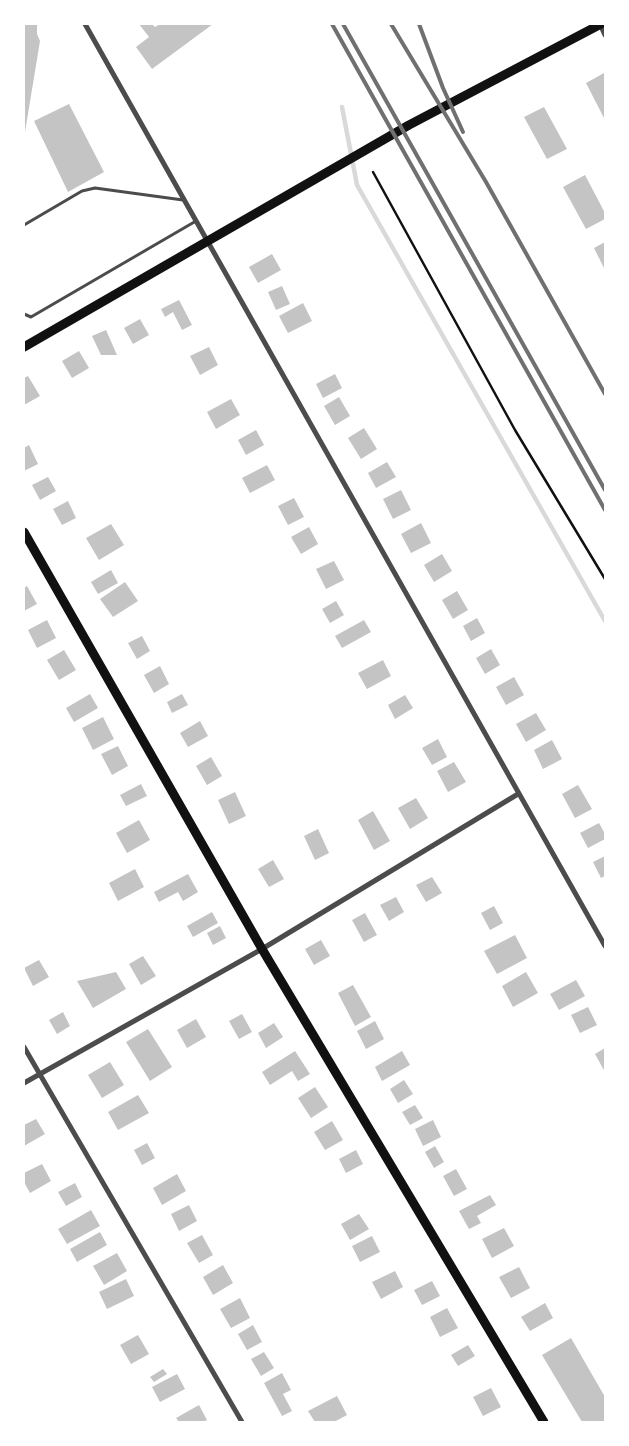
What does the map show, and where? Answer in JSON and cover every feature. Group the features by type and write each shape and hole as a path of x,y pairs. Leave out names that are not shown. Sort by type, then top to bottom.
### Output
{"main road":[{"path":"24,347 409,125 600,24"},
{"path":"24,532 262,949 544,1422"}],"street":[{"path":"85,24 605,946"},
{"path":"600,24 605,34"},
{"path":"24,1083 262,949 518,794"},
{"path":"24,1046 242,1422"}],"lane":[{"path":"24,225 82,192 95,188 184,200"},
{"path":"24,314 31,317 196,221"}],"path":[{"path":"373,172 515,430 605,580"}],"building":[{"path":"24,24 37,24 37,34 40,41 25,132"},
{"path":"139,24 152,24 155,27 160,24 213,24 152,69 136,47 149,37"},
{"path":"604,73 605,76 605,120 586,83"},
{"path":"69,104 104,172 68,192 34,121"},
{"path":"544,107 567,149 547,159 524,117"},
{"path":"585,175 605,213 605,219 586,229 563,187"},
{"path":"605,242 605,270 594,248"},
{"path":"272,254 281,270 258,283 249,267"},
{"path":"282,286 290,304 276,310 268,292"},
{"path":"179,300 192,325 182,330 173,312 165,317 161,309"},
{"path":"303,303 312,321 288,333 279,316"},
{"path":"140,319 149,335 133,344 124,328"},
{"path":"106,330 117,355 101,355 92,336"},
{"path":"209,347 218,365 200,375 190,356"},
{"path":"79,351 89,368 72,378 62,361"},
{"path":"335,374 342,388 323,398 316,384"},
{"path":"28,376 40,396 24,405 24,378"},
{"path":"339,397 350,416 335,425 324,406"},
{"path":"231,399 240,415 216,429 207,412"},
{"path":"364,428 377,449 361,459 348,438"},
{"path":"256,430 264,445 246,455 238,440"},
{"path":"29,445 38,464 24,471 24,448"},
{"path":"387,462 396,477 376,488 368,473"},
{"path":"267,465 275,480 250,493 242,478"},
{"path":"48,477 56,491 40,500 32,485"},
{"path":"401,490 411,510 393,519 383,499"},
{"path":"294,498 304,517 288,525 278,506"},
{"path":"68,501 76,518 62,525 53,509"},
{"path":"421,523 431,543 411,553 401,534"},
{"path":"111,524 124,545 99,560 86,538"},
{"path":"309,527 318,544 301,554 291,537"},
{"path":"442,554 452,571 434,582 424,565"},
{"path":"334,561 344,580 326,589 316,569"},
{"path":"111,570 118,583 98,594 91,582"},
{"path":"125,582 138,601 113,617 100,599"},
{"path":"27,586 37,604 24,611 24,588"},
{"path":"457,591 468,610 453,619 442,600"},
{"path":"336,601 344,615 330,623 322,609"},
{"path":"477,618 485,633 471,641 463,626"},
{"path":"47,620 56,638 37,648 28,630"},
{"path":"364,620 371,632 342,648 335,636"},
{"path":"142,636 150,651 137,659 128,643"},
{"path":"491,649 500,665 485,674 476,658"},
{"path":"64,650 76,670 59,680 47,660"},
{"path":"383,660 391,676 367,689 358,673"},
{"path":"160,666 169,684 154,693 144,675"},
{"path":"514,677 524,695 506,705 496,687"},
{"path":"90,694 98,708 74,722 66,708"},
{"path":"182,694 188,705 172,713 167,702"},
{"path":"405,695 413,708 395,719 388,705"},
{"path":"536,713 546,730 526,742 516,724"},
{"path":"103,717 114,739 93,750 82,728"},
{"path":"200,721 208,736 188,747 180,733"},
{"path":"438,739 447,757 432,765 422,748"},
{"path":"552,740 562,759 543,769 534,750"},
{"path":"118,746 128,766 112,775 101,754"},
{"path":"211,757 222,776 207,785 196,766"},
{"path":"454,762 466,782 448,792 437,771"},
{"path":"141,784 147,796 126,806 120,795"},
{"path":"578,785 592,809 575,818 562,794"},
{"path":"235,792 246,816 229,824 218,800"},
{"path":"416,798 428,818 410,829 398,808"},
{"path":"373,811 390,841 374,850 358,820"},
{"path":"139,820 150,840 127,853 116,833"},
{"path":"599,823 605,834 605,839 588,848 580,833"},
{"path":"318,829 329,853 315,860 304,836"},
{"path":"605,856 605,876 601,878 593,862"},
{"path":"273,860 284,879 269,887 258,869"},
{"path":"135,869 144,887 118,901 109,883"},
{"path":"188,874 198,892 183,901 178,892 159,902 154,892"},
{"path":"432,877 442,893 426,902 416,885"},
{"path":"396,897 404,912 389,921 380,905"},
{"path":"494,906 503,923 490,930 481,913"},
{"path":"212,912 218,923 193,937 187,926"},
{"path":"365,913 377,935 364,942 352,920"},
{"path":"220,926 226,938 213,945 207,933"},
{"path":"515,935 527,958 497,974 484,951"},
{"path":"321,940 330,956 314,965 305,949"},
{"path":"143,956 156,976 141,985 129,964"},
{"path":"39,960 49,977 33,986 24,968"},
{"path":"116,972 126,989 93,1008 77,981"},
{"path":"526,972 538,993 513,1007 502,986"},
{"path":"576,980 585,996 559,1010 550,994"},
{"path":"353,985 371,1017 355,1026 338,993"},
{"path":"588,1007 597,1025 580,1033 571,1015"},
{"path":"63,1012 70,1026 57,1034 49,1020"},
{"path":"242,1014 252,1032 239,1039 229,1021"},
{"path":"196,1019 206,1037 187,1048 177,1030"},
{"path":"375,1021 384,1039 366,1049 357,1031"},
{"path":"274,1023 283,1037 266,1048 258,1033"},
{"path":"148,1029 172,1067 150,1081 126,1042"},
{"path":"605,1048 605,1072 595,1054"},
{"path":"295,1051 310,1074 298,1081 292,1071 270,1085 262,1072"},
{"path":"402,1051 410,1065 382,1081 375,1067"},
{"path":"110,1062 124,1085 102,1098 88,1075"},
{"path":"404,1080 413,1094 398,1103 390,1089"},
{"path":"315,1087 328,1107 311,1118 298,1098"},
{"path":"138,1095 149,1113 118,1130 108,1112"},
{"path":"415,1105 423,1118 410,1125 402,1112"},
{"path":"36,1119 45,1134 24,1146 24,1125"},
{"path":"433,1120 441,1137 423,1146 415,1129"},
{"path":"332,1121 343,1140 325,1150 314,1132"},
{"path":"147,1143 155,1158 142,1165 134,1150"},
{"path":"435,1146 444,1162 434,1168 425,1152"},
{"path":"356,1150 363,1164 346,1173 339,1159"},
{"path":"42,1164 51,1181 30,1193 24,1182 24,1173"},
{"path":"456,1169 467,1189 454,1196 443,1176"},
{"path":"177,1174 186,1191 162,1205 153,1188"},
{"path":"75,1183 82,1197 66,1206 58,1192"},
{"path":"490,1195 496,1205 477,1216 481,1223 469,1229 459,1211"},
{"path":"189,1205 197,1221 179,1231 171,1214"},
{"path":"91,1210 100,1226 67,1244 58,1229"},
{"path":"359,1214 369,1229 350,1240 341,1224"},
{"path":"504,1228 514,1246 492,1258 482,1239"},
{"path":"100,1232 107,1245 77,1262 70,1249"},
{"path":"202,1235 213,1255 199,1263 187,1243"},
{"path":"372,1236 380,1252 360,1262 352,1246"},
{"path":"117,1253 127,1271 104,1285 93,1266"},
{"path":"223,1265 233,1283 213,1295 203,1277"},
{"path":"519,1267 530,1288 511,1298 499,1277"},
{"path":"395,1271 403,1287 381,1299 372,1282"},
{"path":"126,1279 134,1296 107,1309 99,1292"},
{"path":"432,1281 440,1296 422,1305 414,1290"},
{"path":"240,1298 250,1318 231,1328 220,1309"},
{"path":"545,1303 553,1318 530,1331 521,1317"},
{"path":"447,1308 458,1328 440,1337 430,1317"},
{"path":"253,1325 262,1342 247,1350 238,1334"},
{"path":"138,1335 149,1354 131,1364 120,1345"},
{"path":"571,1338 605,1397 605,1422 582,1422 542,1355"},
{"path":"468,1345 475,1356 458,1366 451,1355"},
{"path":"264,1352 274,1368 261,1376 251,1359"},
{"path":"163,1369 167,1374 154,1382 150,1377"},
{"path":"282,1373 291,1390 283,1394 292,1411 282,1416 264,1383"},
{"path":"177,1374 185,1389 160,1402 152,1387"},
{"path":"491,1388 501,1407 483,1416 473,1397"},
{"path":"337,1396 347,1415 334,1422 315,1422 308,1411"},
{"path":"199,1405 207,1420 203,1422 179,1422 176,1418"}],"waterway":[{"path":"342,107 357,185 605,621"}],"railway":[{"path":"332,24 605,510"},
{"path":"343,24 605,490"},
{"path":"391,24 486,182 605,394"},
{"path":"419,24 443,88 463,132"}]}
